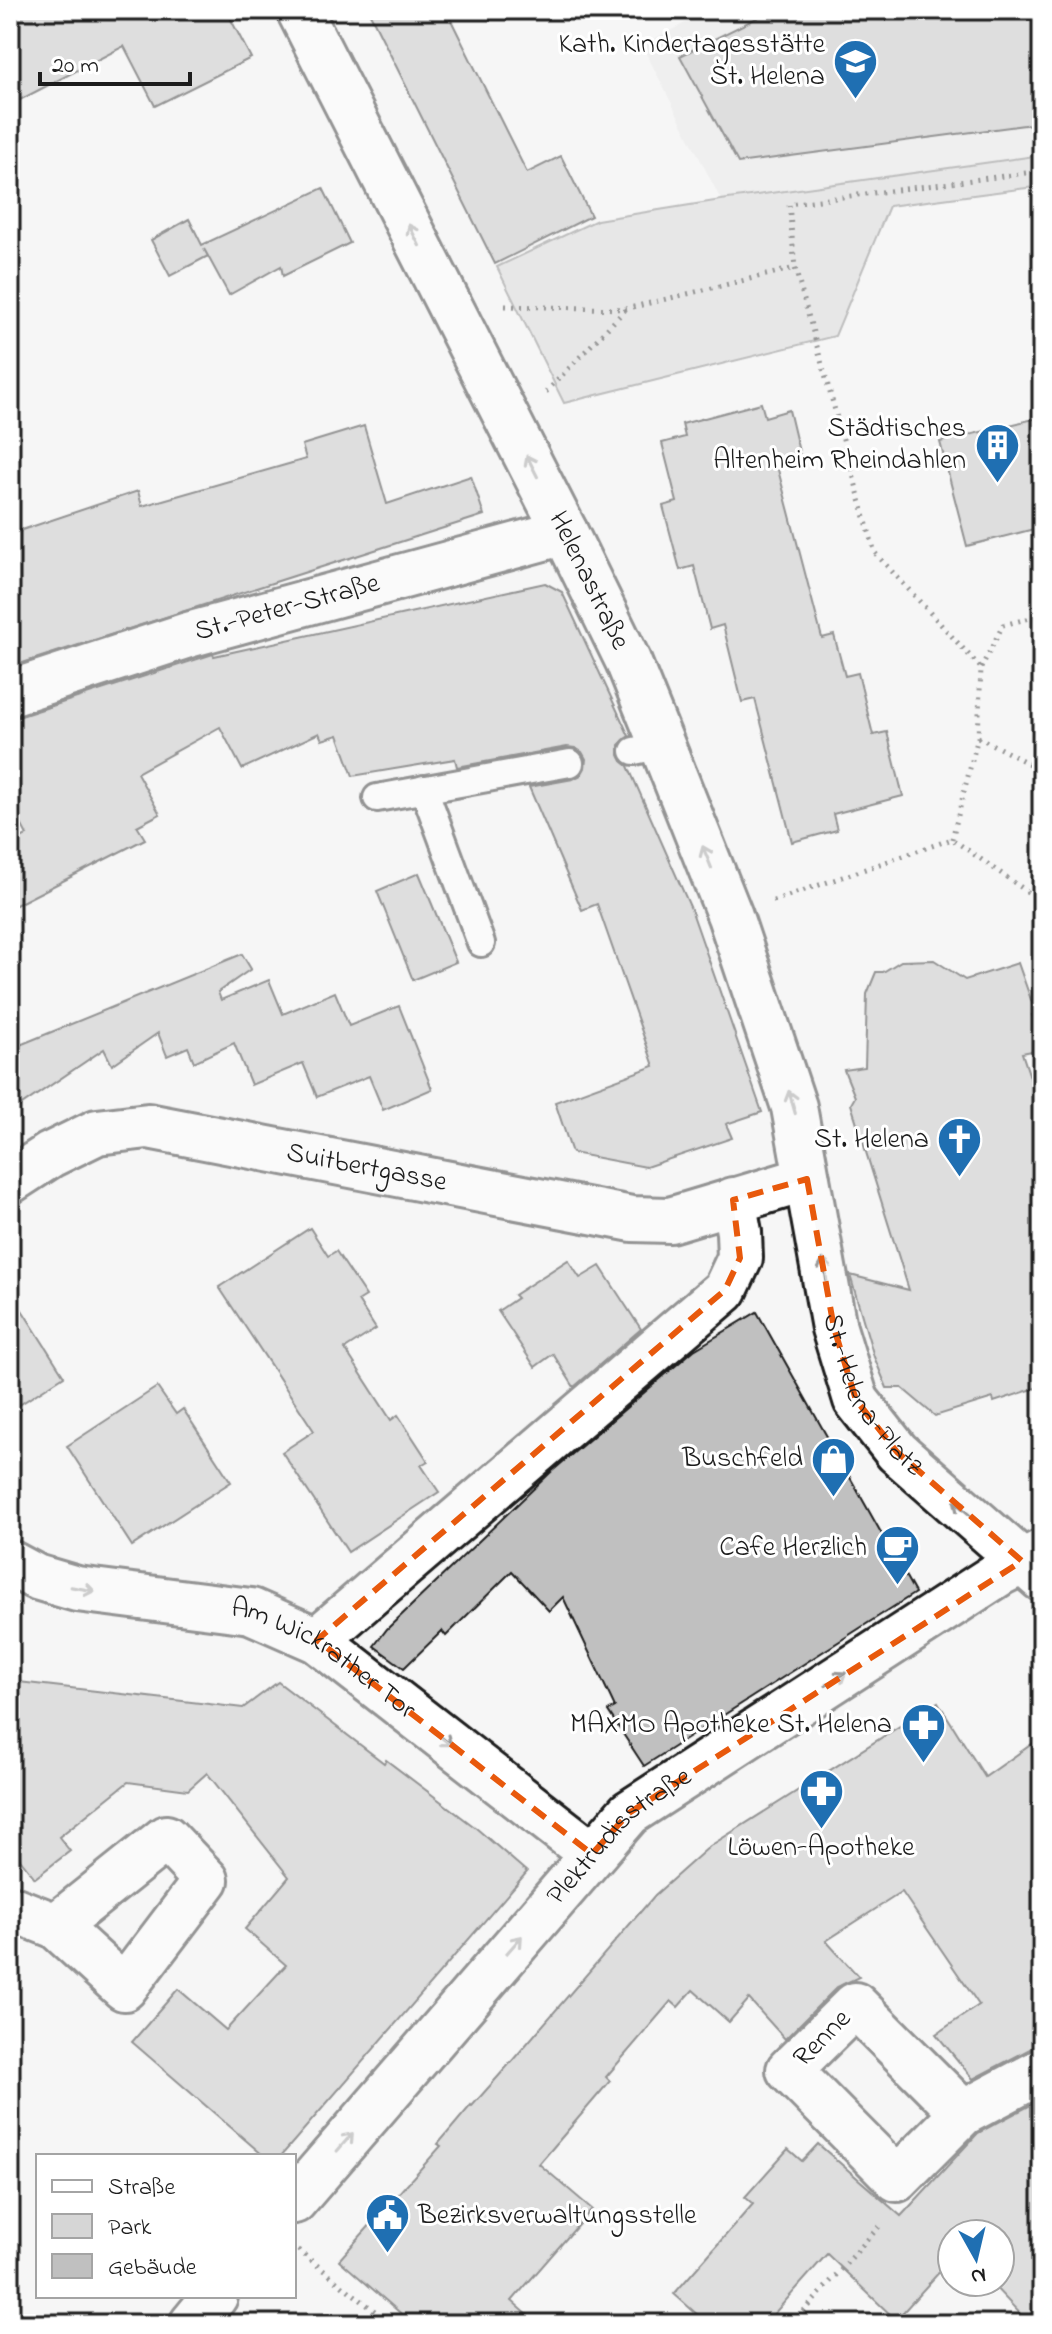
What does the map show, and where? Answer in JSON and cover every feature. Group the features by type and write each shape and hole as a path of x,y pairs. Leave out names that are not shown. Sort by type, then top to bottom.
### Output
{"street":[{"name":"Helenastraße","path":"299,10 628,661 648,748 730,916 794,1107 807,1179"},
{"name":"St.-Peter-Straße","path":"10,693 188,635 565,532"},
{"name":"Suitbertgasse","path":"10,1181 50,1155 97,1132 148,1126 632,1219 670,1220 807,1179"},
{"name":"St.-Helena-Platz","path":"807,1179 834,1328 856,1400 897,1452 1035,1564"},
{"path":"317,1640 725,1290 740,1258 733,1200"},
{"name":"Am Wickrather Tor","path":"10,1563 36,1577 77,1589 251,1611 317,1640 592,1854"},
{"name":"Plektrudisstraße","path":"296,2199 629,1813 1000,1573 1035,1564"},
{"path":"10,1908 56,1926"},
{"name":"Renne","path":"897,2179 789,2070 855,2005 963,2113"},
{"path":"897,2179 963,2113 1042,2071"},
{"path":"192,2324 213,2298"}],"lane":[{"path":"377,798 570,763"},
{"path":"424,789 481,943"}],"path":[{"path":"981,668 875,553 795,268 789,204 1042,171"},
{"path":"450,305 625,309 795,268"},
{"path":"512,427 625,309"},
{"path":"952,839 978,737 981,668 1003,625 1042,615"},
{"path":"978,737 1042,768"},
{"path":"952,839 1042,902"},
{"path":"730,916 952,839"},
{"path":"793,2324 897,2205 897,2179"},
{"path":"296,2249 391,2324"}],"highlighted area":[{"path":"807,1179 834,1328 856,1400 897,1452 1022,1561 629,1813 592,1854 317,1640 725,1290 740,1258 733,1200"}],"shaded area":[{"name":"Kath. Kindertagesstätte St. Helena","path":"711,10 1042,10 1042,155 721,200 642,45"}],"green space":[{"path":"1042,155 1042,186 889,206 835,336 564,403 497,267 597,220"}],"building":[{"path":"10,10 226,10 251,58 155,106 124,46 10,105"},
{"path":"368,10 446,10 527,173 561,156 591,216 495,264"},
{"name":"Kath. Kindertagesstätte St. Helena","path":"773,10 1042,10 1042,68 1032,124 738,163 680,56"},
{"path":"323,188 350,243 283,276 281,266 229,295 208,256 170,276 151,240 189,219 202,245"},
{"path":"761,403 765,417 789,410 800,456 776,462 822,638 834,635 845,676 858,673 873,735 887,732 903,796 833,814 837,830 792,842 755,699 742,702 723,625 710,629 694,566 680,570 663,506 677,502 662,443 685,437 682,424"},
{"name":"Städtisches Altenheim Rheindahlen","path":"1042,417 1042,527 967,546 940,442"},
{"path":"364,426 387,504 471,476 484,515 10,667 10,534 138,491 142,506 306,459 302,445"},
{"path":"545,583 562,592 629,736 619,745 619,755 628,766 691,909 762,1112 726,1124 732,1138 646,1167 572,1153 555,1102 654,1066 597,904 582,910 529,787 581,775 586,759 575,748 457,767 455,759 353,776 338,735 322,740 319,733 242,769 220,727 137,773 160,814 137,826 145,839 10,908 10,843 27,835 10,803 10,717 213,654"},
{"path":"419,873 456,962 413,980 377,891"},
{"path":"242,954 251,969 218,992 221,1000 269,980 283,1014 335,992 349,1026 399,1006 432,1089 383,1110 369,1076 317,1097 303,1063 251,1085 234,1043 194,1062 188,1047 167,1056 158,1033 112,1065 104,1049 10,1113 10,1049"},
{"name":"St. Helena","path":"934,960 965,980 1018,963 1036,1014 1032,1015 1042,1047 1022,1053 1042,1113 1042,1386 994,1402 993,1398 935,1416 902,1388 887,1388 874,1357 850,1275 909,1290 851,1104 855,1097 844,1070 865,1067 867,994 876,972 883,972 901,961"},
{"path":"310,1228 328,1256 336,1251 366,1296 358,1301 376,1329 345,1349 391,1420 398,1415 428,1461 421,1465 439,1492 348,1552 282,1452 314,1431 219,1287"},
{"path":"568,1260 580,1278 600,1266 641,1329 574,1387 553,1354 535,1367 498,1311 517,1298 514,1295"},
{"path":"10,1291 64,1376 10,1411"},
{"path":"757,1312 915,1593 644,1766 608,1711 615,1707 563,1597 549,1611 512,1571 446,1636 442,1631 404,1668 374,1646 387,1629 550,1473 694,1350"},
{"path":"157,1387 176,1414 183,1409 231,1482 132,1546 67,1446"},
{"path":"10,1681 243,1708 278,1682 476,1828 527,1872 283,2154 262,2154 132,2042 178,1989 226,2030 286,1965 245,1929 289,1877 207,1773 188,1790 128,1782 59,1837 70,1851 35,1878 10,1846"},
{"path":"938,1702 985,1777 1042,1737 1042,2046 1030,2049 973,2079 936,2034 979,2005 902,1892 826,1941 859,1977 837,1987 785,2039 749,1999 729,2022 693,1990 678,2007 671,2001 606,2077 610,2081 539,2164 592,2209 512,2301 538,2324 413,2324 339,2260 441,2146 438,2144 471,2105 655,1895 710,1846"},
{"path":"1042,2099 1042,2324 1030,2324 1005,2298 1016,2298 1016,2218 936,2218 936,2276 896,2320 827,2254 765,2324 708,2324 674,2294 753,2204 745,2197 788,2149 802,2161 818,2144 901,2216 978,2133"}],"place":[{"name":"Kath. Kindertagesstätte St. Helena","path":"856,100"},
{"name":"Städtisches Altenheim Rheindahlen","path":"997,484"},
{"name":"St. Helena","path":"960,1179"},
{"name":"Buschfeld","path":"834,1498"},
{"name":"Cafe Herzlich","path":"898,1587"},
{"name":"MAXMO Apotheke St. Helena","path":"923,1764"},
{"name":"Löwen-Apotheke","path":"821,1830"},
{"name":"Bezirksverwaltungsstelle","path":"387,2255"}]}
